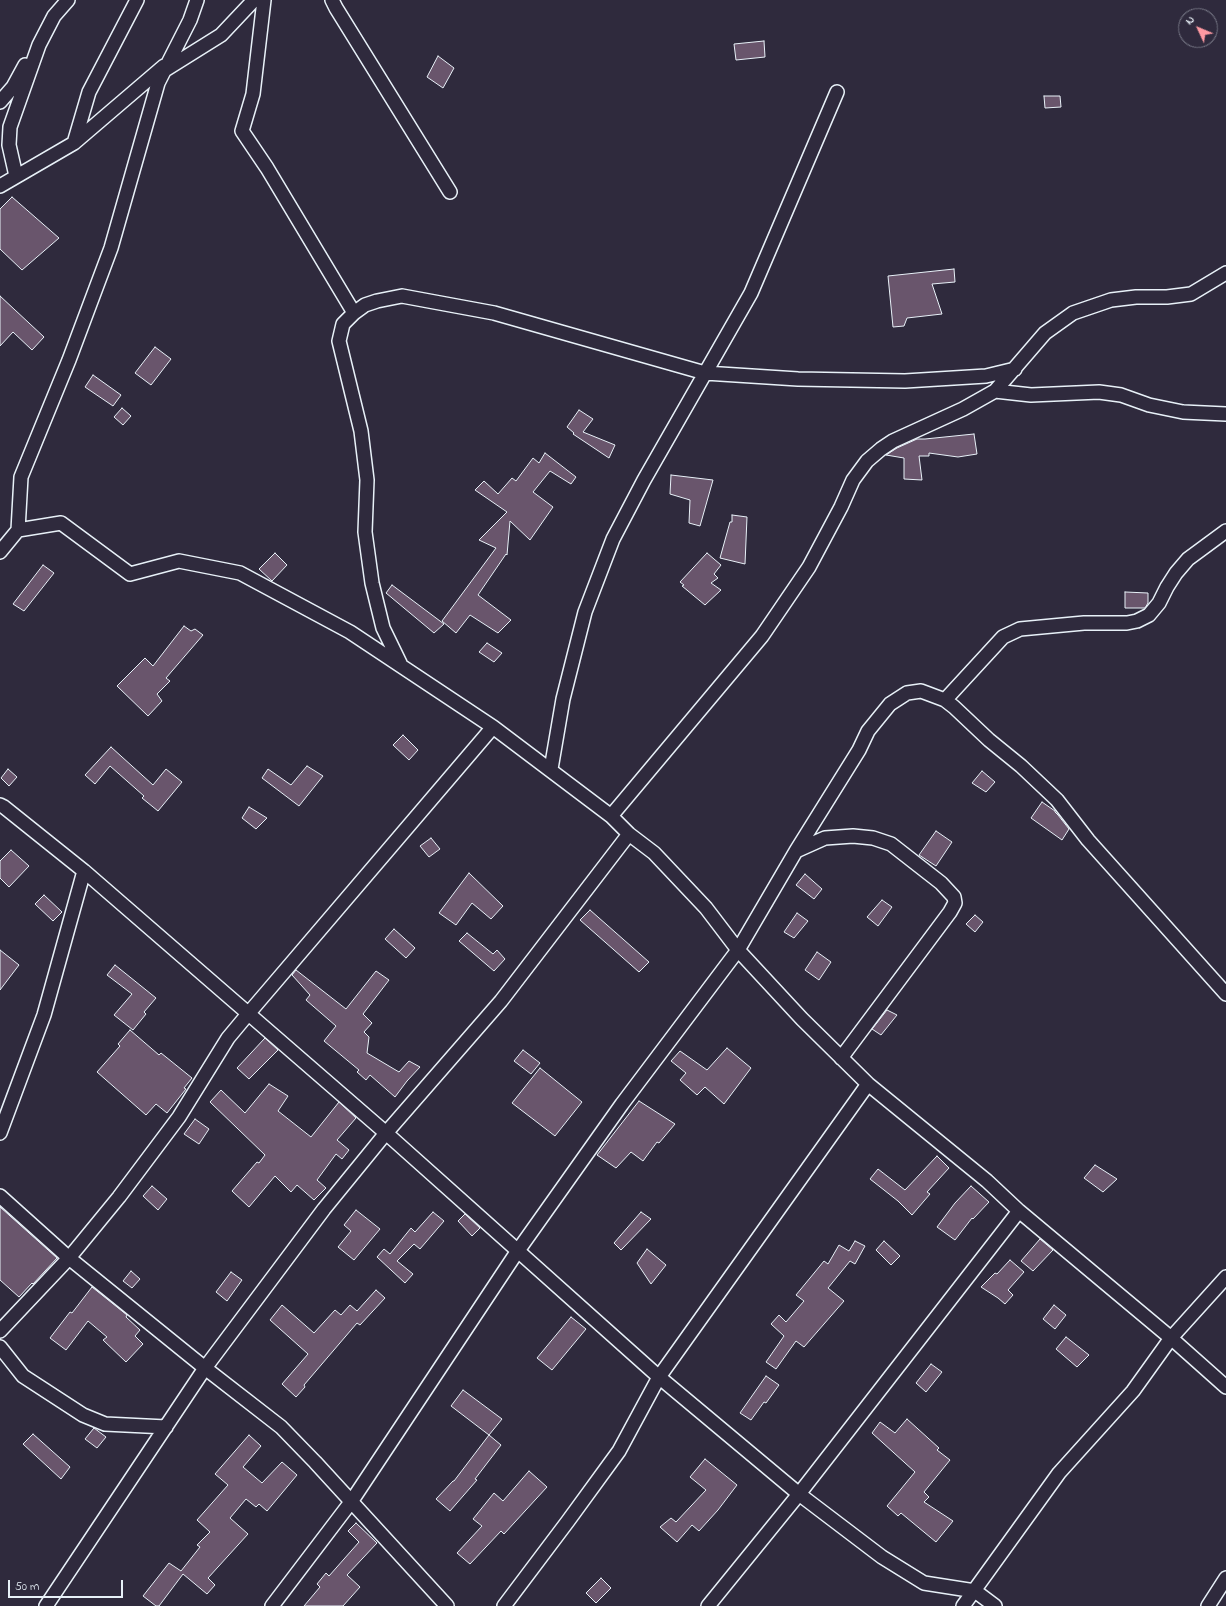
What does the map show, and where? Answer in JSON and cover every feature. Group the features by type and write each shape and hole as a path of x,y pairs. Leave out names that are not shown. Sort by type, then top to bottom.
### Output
{"street":[{"path":"16,176 10,154 10,131 39,45 54,16 68,0"},
{"path":"74,143 89,92 138,0"},
{"path":"0,552 18,530 21,477 70,360 111,248 158,83 190,20 197,0"},
{"path":"0,186 74,143 167,66 221,35 254,0"},
{"path":"264,0 253,94 242,131 267,168 354,313"},
{"path":"332,0 450,192"},
{"path":"0,102 13,88 22,72 33,46 35,44 39,45"},
{"path":"551,769 563,698 585,612 613,539 644,480 751,293 837,92"},
{"path":"611,816 762,636 809,567 841,507 853,480 866,461 881,448 893,441 963,409 995,391 1045,333 1073,313 1111,300 1191,294 1226,273"},
{"path":"401,665 383,628 372,584 365,532 367,480 362,431 339,341 343,324 365,305 402,296 494,313 705,373 798,379 904,381 986,376 1015,369"},
{"path":"995,391 1031,395 1099,392 1121,395 1149,405 1183,412 1226,414"},
{"path":"18,530 61,523 130,574 179,561 240,573 350,632 493,727 551,769 611,816 629,834 654,853 706,908 738,950 802,1019 868,1084 987,1181 1019,1211 1171,1338 1226,1387"},
{"path":"945,700 1003,637 1020,629 1084,623 1137,621 1149,615 1159,603 1176,573 1188,559 1226,531"},
{"path":"272,1606 351,1502 517,1252 622,1104 738,950 796,851 859,750 868,731 890,704 907,693 921,691 945,700 989,740 1021,766 1057,800 1088,840 1226,994"},
{"path":"0,1330 69,1258 119,1197 179,1117 228,1038 493,727"},
{"path":"0,805 84,871 386,1133 659,1378 799,1494 882,1557 924,1583 975,1591 995,1606"},
{"path":"46,1606 205,1368 324,1209 386,1133 501,1001 629,834"},
{"path":"796,851 825,838 853,836 873,838 891,844 941,883 954,897 955,903 950,912 841,1058"},
{"path":"0,1133 44,1015 84,871"},
{"path":"504,1606 619,1451 659,1378 868,1084"},
{"path":"0,1196 69,1258 205,1368 281,1427 447,1606"},
{"path":"708,1606 799,1494 1019,1211"},
{"path":"963,1606 1059,1473 1133,1391 1171,1338 1226,1277"},
{"path":"0,1347 23,1376 82,1415 105,1424 166,1427"},
{"path":"1208,1606 1226,1578"}],"building":[{"path":"764,41 765,57 736,60 734,44"},
{"path":"438,56 454,68 443,88 427,77"},
{"path":"1044,96 1060,96 1061,107 1045,108"},
{"path":"12,197 59,238 22,270 0,249 0,209"},
{"path":"954,269 955,282 932,284 942,314 907,318 904,326 893,327 888,276"},
{"path":"0,296 44,337 32,350 13,332 0,346"},
{"path":"155,347 171,359 151,385 135,373"},
{"path":"93,375 121,395 113,406 85,387"},
{"path":"122,408 131,416 123,425 114,417"},
{"path":"579,410 593,419 583,432 615,445 609,458 573,434 574,433 567,427"},
{"path":"974,434 977,454 958,457 929,453 929,456 919,456 922,480 904,479 904,458 886,455 917,439"},
{"path":"545,453 576,477 571,484 550,471 533,492 553,507 530,540 510,521 507,555 506,554 478,595 511,620 498,633 470,615 456,633 442,621 496,548 479,540 507,512 475,490 484,481 498,494 512,478 516,481 533,458 539,463"},
{"path":"671,475 713,480 700,526 689,523 690,500 670,494"},
{"path":"732,515 747,517 745,564 720,558 730,522 732,522"},
{"path":"275,553 287,565 272,581 259,569"},
{"path":"707,553 721,565 714,574 718,578 711,583 721,590 705,605 682,586 684,585 680,582"},
{"path":"43,565 54,573 24,611 13,604"},
{"path":"392,585 444,624 434,633 386,593"},
{"path":"1125,592 1148,593 1148,603 1145,608 1125,608"},
{"path":"184,626 191,631 195,629 203,635 166,678 170,681 157,694 162,701 148,716 117,686 145,658 153,666"},
{"path":"487,643 502,653 494,662 479,652"},
{"path":"403,735 418,750 409,760 393,745"},
{"path":"111,747 153,785 166,769 182,782 158,811 142,798 144,796 110,766 95,784 85,775"},
{"path":"307,766 323,776 299,806 262,778 268,769 291,785"},
{"path":"8,769 17,777 9,786 1,778"},
{"path":"982,771 995,782 986,792 972,783"},
{"path":"1042,802 1055,811 1069,829 1062,840 1031,818"},
{"path":"249,807 267,818 256,829 242,818"},
{"path":"936,831 952,842 936,866 919,855"},
{"path":"431,838 440,849 429,857 420,846"},
{"path":"11,850 29,866 9,887 0,878 0,861"},
{"path":"469,873 503,906 491,919 472,903 456,925 439,913"},
{"path":"805,874 822,889 814,899 796,885"},
{"path":"44,895 62,912 53,921 35,904"},
{"path":"882,900 892,907 878,926 867,917"},
{"path":"590,910 649,962 639,972 580,920"},
{"path":"797,913 808,921 794,938 784,932"},
{"path":"975,915 983,922 975,932 966,924"},
{"path":"394,929 415,948 406,958 385,939"},
{"path":"467,933 493,954 497,950 505,959 494,971 459,941"},
{"path":"0,950 19,965 0,990"},
{"path":"817,952 831,962 819,980 805,970"},
{"path":"115,965 156,998 144,1012 146,1014 133,1030 114,1015 132,994 107,975"},
{"path":"296,970 346,1009 376,971 389,980 363,1014 372,1023 364,1032 369,1037 367,1053 399,1072 409,1061 420,1067 395,1097 370,1075 366,1080 357,1072 359,1070 324,1041 336,1026 306,1000 310,995 292,975"},
{"path":"887,1010 897,1015 881,1035 872,1029"},
{"path":"130,1030 159,1055 161,1053 192,1078 184,1088 186,1089 167,1113 156,1104 146,1115 97,1072 120,1046 118,1044"},
{"path":"265,1038 278,1050 249,1079 237,1068"},
{"path":"727,1048 751,1068 724,1104 705,1087 697,1095 680,1080 686,1073 671,1061 680,1051 707,1070"},
{"path":"523,1050 540,1063 531,1074 514,1061"},
{"path":"540,1068 582,1102 555,1136 512,1103"},
{"path":"269,1084 288,1096 278,1111 311,1137 339,1102 356,1118 337,1140 349,1150 342,1159 336,1154 317,1180 326,1188 314,1200 297,1185 291,1192 275,1176 249,1207 232,1191 265,1155 210,1102 221,1090 245,1113"},
{"path":"639,1101 675,1124 659,1143 657,1142 643,1161 631,1152 616,1168 597,1155"},
{"path":"195,1119 209,1129 199,1144 184,1134"},
{"path":"937,1156 949,1168 927,1192 930,1194 912,1215 898,1201 870,1179 878,1169 905,1190"},
{"path":"1095,1165 1117,1179 1103,1192 1084,1178"},
{"path":"152,1186 167,1199 158,1210 143,1196"},
{"path":"971,1186 989,1202 973,1219 972,1218 955,1240 937,1227 955,1203"},
{"path":"0,1207 57,1258 19,1297 0,1280"},
{"path":"356,1210 380,1229 354,1260 338,1247 351,1231 344,1225"},
{"path":"433,1212 444,1221 420,1249 414,1244 397,1261 413,1274 405,1283 377,1257 384,1249 390,1254 411,1228 415,1232"},
{"path":"641,1212 651,1219 621,1250 614,1243"},
{"path":"465,1214 480,1228 472,1236 458,1221"},
{"path":"1040,1239 1053,1250 1033,1271 1021,1261"},
{"path":"855,1241 865,1246 855,1264 850,1261 828,1288 844,1301 804,1347 796,1341 776,1369 766,1362 784,1336 771,1324 779,1315 786,1322 804,1301 796,1295 824,1261 828,1264 839,1245 849,1251"},
{"path":"884,1241 900,1256 891,1265 876,1250"},
{"path":"647,1249 666,1265 651,1284 637,1263"},
{"path":"1010,1260 1024,1272 1008,1290 1013,1295 1005,1304 981,1287 995,1273 997,1274"},
{"path":"131,1271 140,1279 132,1288 123,1281"},
{"path":"231,1272 242,1280 227,1301 216,1292"},
{"path":"92,1287 127,1315 126,1317 140,1330 135,1336 143,1344 126,1362 103,1340 107,1337 88,1321 66,1350 50,1338"},
{"path":"376,1290 385,1298 360,1325 357,1323 304,1385 305,1387 296,1397 282,1384 308,1354 270,1320 282,1305 314,1333 335,1310 341,1315 350,1305 357,1311"},
{"path":"1054,1305 1066,1315 1055,1329 1043,1319"},
{"path":"571,1317 586,1329 552,1370 537,1358"},
{"path":"1066,1337 1089,1355 1077,1367 1056,1349"},
{"path":"931,1364 942,1372 926,1392 916,1383"},
{"path":"766,1376 779,1385 751,1420 740,1413"},
{"path":"463,1390 502,1419 489,1435 451,1406"},
{"path":"907,1419 939,1448 937,1450 950,1460 924,1492 929,1497 924,1502 953,1521 936,1542 901,1513 898,1516 887,1506 915,1472 872,1433 880,1422 895,1433"},
{"path":"94,1428 106,1437 97,1448 85,1439"},
{"path":"33,1434 70,1467 61,1479 23,1444"},
{"path":"249,1435 261,1446 243,1467 262,1483 282,1462 297,1475 267,1511 259,1504 256,1507 246,1499 230,1518 248,1534 208,1578 215,1585 207,1594 183,1574 159,1606 156,1606 143,1596 169,1563 181,1571 200,1547 197,1545 210,1532 197,1520 228,1485 215,1474"},
{"path":"489,1435 501,1445 475,1479 477,1480 450,1511 436,1499 454,1481"},
{"path":"705,1459 737,1485 718,1510 699,1531 692,1525 677,1542 660,1527 671,1518 676,1522 706,1490 690,1477"},
{"path":"529,1471 547,1487 504,1534 501,1531 470,1564 457,1553 482,1526 473,1519 494,1493 503,1501"},
{"path":"356,1523 377,1543 347,1575 360,1587 343,1606 304,1606 320,1587 317,1584 326,1573 329,1576 359,1542 348,1531"},
{"path":"601,1578 611,1588 596,1603 586,1593"}]}
